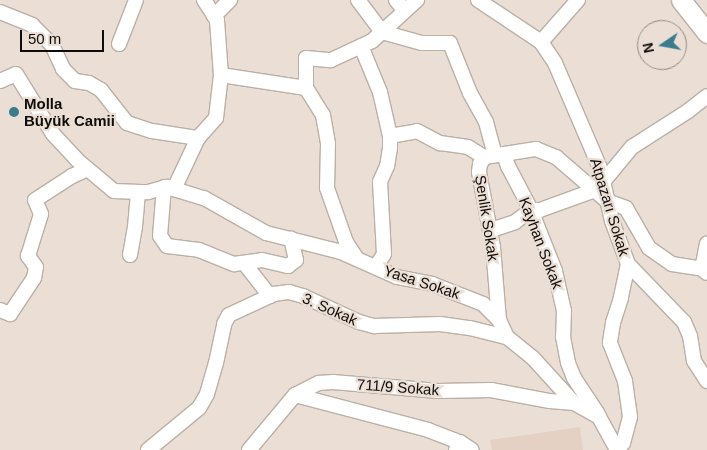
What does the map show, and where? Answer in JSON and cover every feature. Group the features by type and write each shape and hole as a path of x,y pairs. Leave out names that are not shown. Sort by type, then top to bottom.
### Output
{"main road":[{"path":"681,0 705,26"}],"street":[{"path":"119,44 136,0"},
{"path":"204,0 217,20 221,75 216,118 198,138 169,188 160,236 167,246 199,250 234,264 262,260 288,266 296,260 291,239"},
{"path":"214,16 230,0"},
{"path":"358,0 382,32"},
{"path":"357,259 346,242 327,188 328,144 323,115 306,88 306,58 332,60 372,41 382,32 400,5 417,0"},
{"name":"Atpazarı Sokak","path":"478,0 540,42 556,64 600,168 599,186 607,201 612,221 628,264 621,298 613,323 610,343 625,381 630,417 623,443 617,450"},
{"path":"540,42 578,0"},
{"path":"0,12 32,25 52,45 63,69 75,82 89,83 101,90 127,123 152,131 198,138"},
{"name":"Kayhan Sokak","path":"382,32 422,43 450,42 470,93 486,122 494,156 508,166 531,210 560,287 568,364 574,378 599,417"},
{"path":"361,46 380,92 390,136 390,148 380,182 384,254 376,267"},
{"path":"0,81 16,74 53,134 88,170 114,191 148,192 169,188"},
{"path":"221,75 306,88"},
{"path":"491,230 515,222 531,210 540,210 599,186 632,147 688,111 707,96"},
{"path":"390,136 417,131 440,143 468,147 494,156 536,149 556,157 599,186"},
{"name":"Şenlik Sokak","path":"494,156 480,164 479,172 491,230 499,320"},
{"path":"5,312 34,278 36,267 28,256 41,214 34,200 72,176 88,170"},
{"name":"Yasa Sokak","path":"169,188 204,198 266,233 341,252 397,277 432,284 467,296 483,304 499,320 507,337 527,352 574,403 599,417"},
{"path":"130,255 138,192"},
{"path":"607,201 626,208 648,248 672,264 705,271 707,243"},
{"path":"244,263 270,296"},
{"path":"628,264 684,322 690,336 694,361 707,381"},
{"name":"3. Sokak","path":"148,450 199,408 207,394 224,324 229,315 270,296 289,292 304,296 358,322 374,326 440,324 470,328 507,337"},
{"name":"711/9 Sokak","path":"249,450 295,395 313,385 333,382 438,391 491,390 550,401 574,403"},
{"path":"295,395 428,430 458,446 472,450"},
{"path":"599,417 617,450"}],"shaded area":[{"path":"580,427 583,450 492,450 490,440"}],"place":[{"name":"Molla Büyük Camii","path":"14,112"}]}
